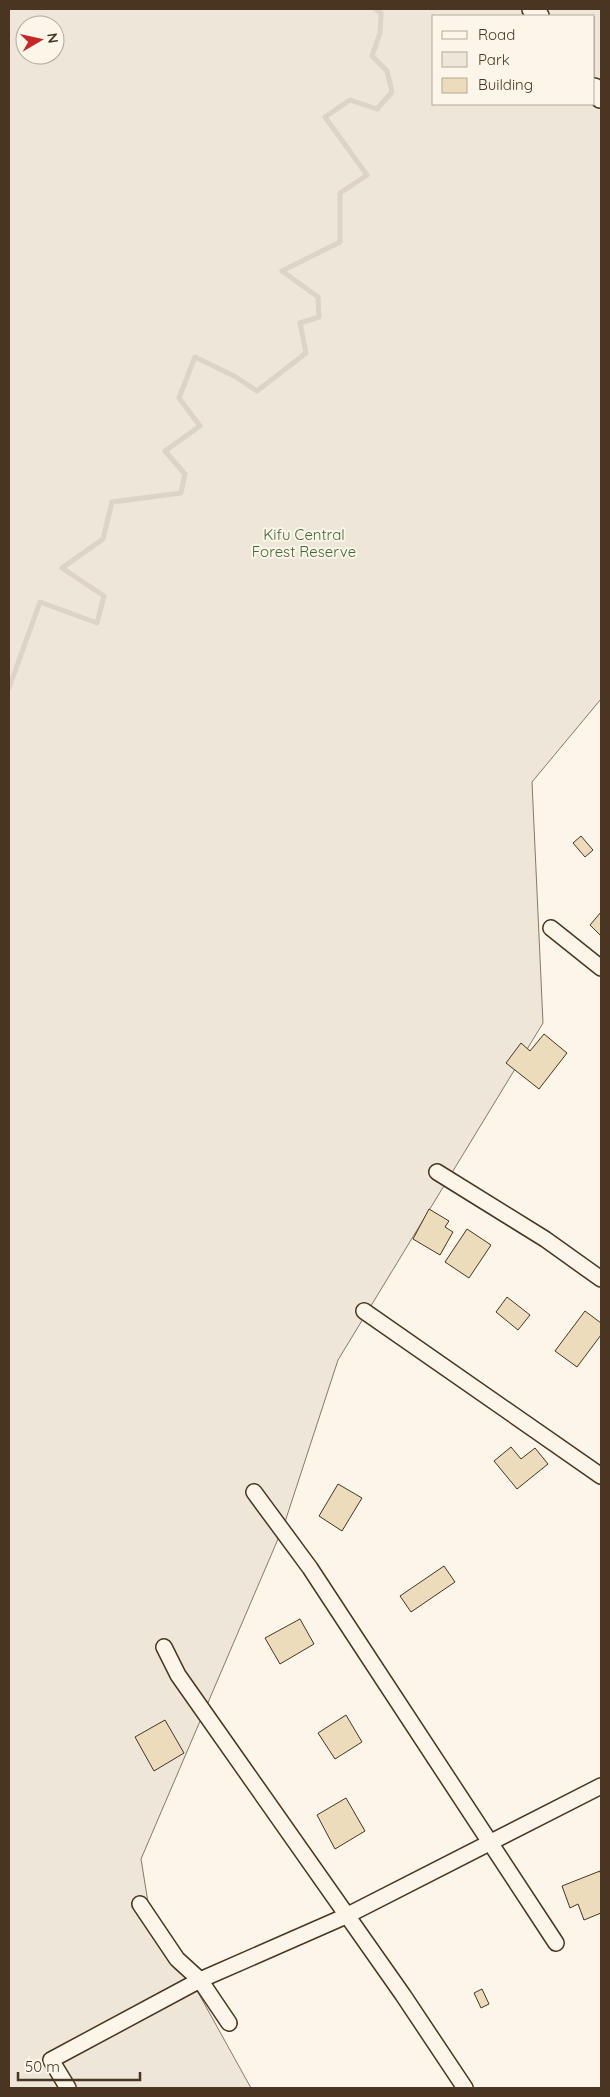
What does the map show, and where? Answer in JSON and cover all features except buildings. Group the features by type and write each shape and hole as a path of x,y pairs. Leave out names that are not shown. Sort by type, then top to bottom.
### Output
{"street":[{"path":"551,928 601,968"},
{"path":"437,1172 545,1239 601,1279"},
{"path":"364,1311 601,1476"},
{"path":"254,1492 310,1568 556,1943"},
{"path":"164,1647 178,1675 403,1995 465,2088"},
{"path":"68,2088 51,2060 200,1980 346,1916 601,1786"},
{"path":"140,1904 177,1959 200,1980 229,2023"}],"green space":[{"name":"Kifu Central Forest Reserve","path":"9,9 601,9 601,699 532,782 543,1023 338,1360 284,1525 141,1859 148,1902 251,2088 9,2088"}],"waterway":[{"path":"9,688 40,602 97,623 104,596 62,568 103,539 112,502 181,493 185,474 165,451 200,426 179,398 195,357 236,377 257,391 306,353 300,323 319,317 318,297 282,271 340,242 340,193 367,175 325,117 350,100 377,109 392,92 387,71 372,56 380,33 381,13 375,9"}]}
